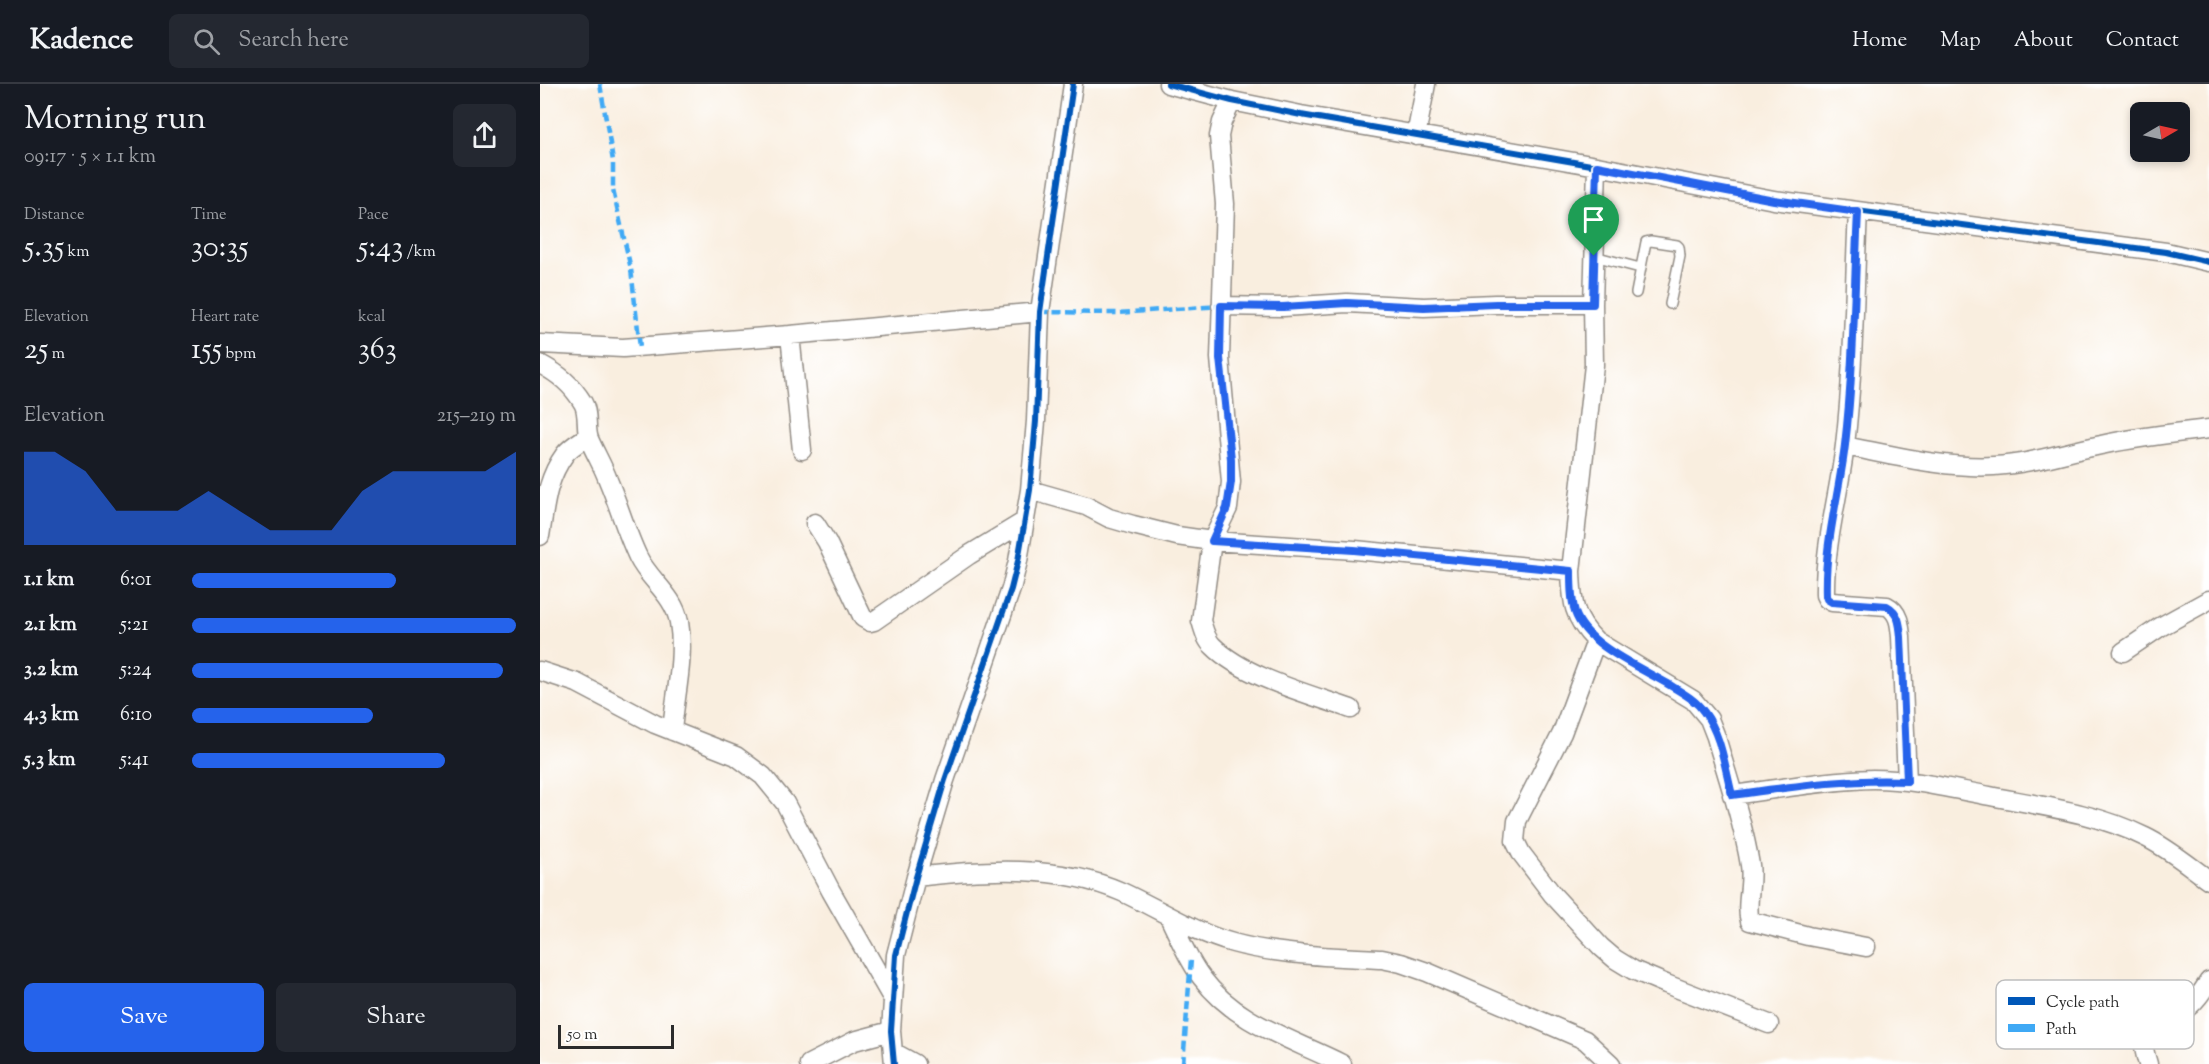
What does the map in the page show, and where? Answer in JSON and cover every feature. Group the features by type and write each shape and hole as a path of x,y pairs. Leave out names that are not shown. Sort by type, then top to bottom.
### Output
{"street":[{"path":"915,1064 894,1058 891,1031 897,955 916,877 945,780 1011,589 1025,521 1036,421 1040,312 1073,84"},
{"path":"1168,84 1232,101 1774,200 2155,250 2209,262"},
{"path":"1416,136 1426,84"},
{"path":"1232,101 1222,122 1219,136 1225,204 1220,358 1231,459 1231,482 1227,508 1212,541 1201,621 1204,633 1212,646 1244,669 1351,709"},
{"path":"1597,166 1593,304 1594,365 1571,571 1572,599 1576,614 1584,629 1596,641 1678,690 1704,710 1716,737 1751,868 1748,912 1750,921 1798,934 1866,946"},
{"path":"1858,212 1854,339 1845,446 1826,564 1826,596 1832,602 1887,606 1897,615 1901,637 1907,781"},
{"path":"1221,306 1283,307 1347,303 1424,307 1593,304"},
{"path":"540,344 623,348 1040,312"},
{"path":"790,335 802,450"},
{"path":"540,364 556,372 572,387 585,407 588,436 638,557 670,600 678,619 681,637 680,666 672,731"},
{"path":"1845,446 1915,459 1993,466 2044,459 2101,445 2163,434 2209,429"},
{"path":"540,536 546,493 555,471 566,452 588,436"},
{"path":"1030,490 1086,506 1109,518 1177,536 1212,541 1354,550 1571,571"},
{"path":"815,523 827,542 863,618 870,622 969,555 1025,521"},
{"path":"2123,652 2168,622 2209,600"},
{"path":"1596,641 1562,733 1517,820 1515,841 1521,853 1554,895 1601,947 1616,958 1634,970 1666,984 1769,1024"},
{"path":"540,671 577,683 672,731 736,756 764,776 785,803 831,891 892,997"},
{"path":"1732,795 1843,781 1875,779 1907,781 2081,814 2159,844 2209,880"},
{"path":"916,877 969,871 1075,876 1122,892 1169,917 1231,942 1258,949 1382,959 1410,966 1585,1040 1611,1064"},
{"path":"1169,917 1201,977 1231,1008 1251,1021 1342,1064"},
{"path":"2194,1002 2209,981"},
{"path":"809,1064 854,1041 891,1031"},
{"path":"2143,1049 2148,1064"}],"lane":[{"path":"1636,294 1644,245 1647,241 1677,245 1680,256 1670,304"},
{"path":"1594,256 1640,267"}],"marked path":[{"path":"600,84 613,161 613,190 631,269 640,347"},
{"path":"1040,312 1117,313 1221,306"},
{"path":"1183,1064 1191,959"}],"cycle path":[{"path":"894,1064 891,1031 896,955 945,780 1011,589 1018,561 1030,490 1036,421 1040,312 1073,84"},
{"path":"1168,84 1232,101 1301,115 1597,166 1774,200 2166,252 2209,262"}],"route":[{"path":"1597,166 1774,200 1858,212 1854,281 1854,339 1845,446 1826,564 1826,596 1832,602 1887,606 1897,615 1901,637 1907,781 1875,779 1843,781 1732,795 1716,737 1704,710 1678,690 1596,641 1584,629 1576,614 1572,599 1571,571 1354,550 1212,541 1227,508 1231,482 1231,459 1220,358 1221,306 1283,307 1347,303 1424,307 1593,304 1594,256 1597,166"}]}
